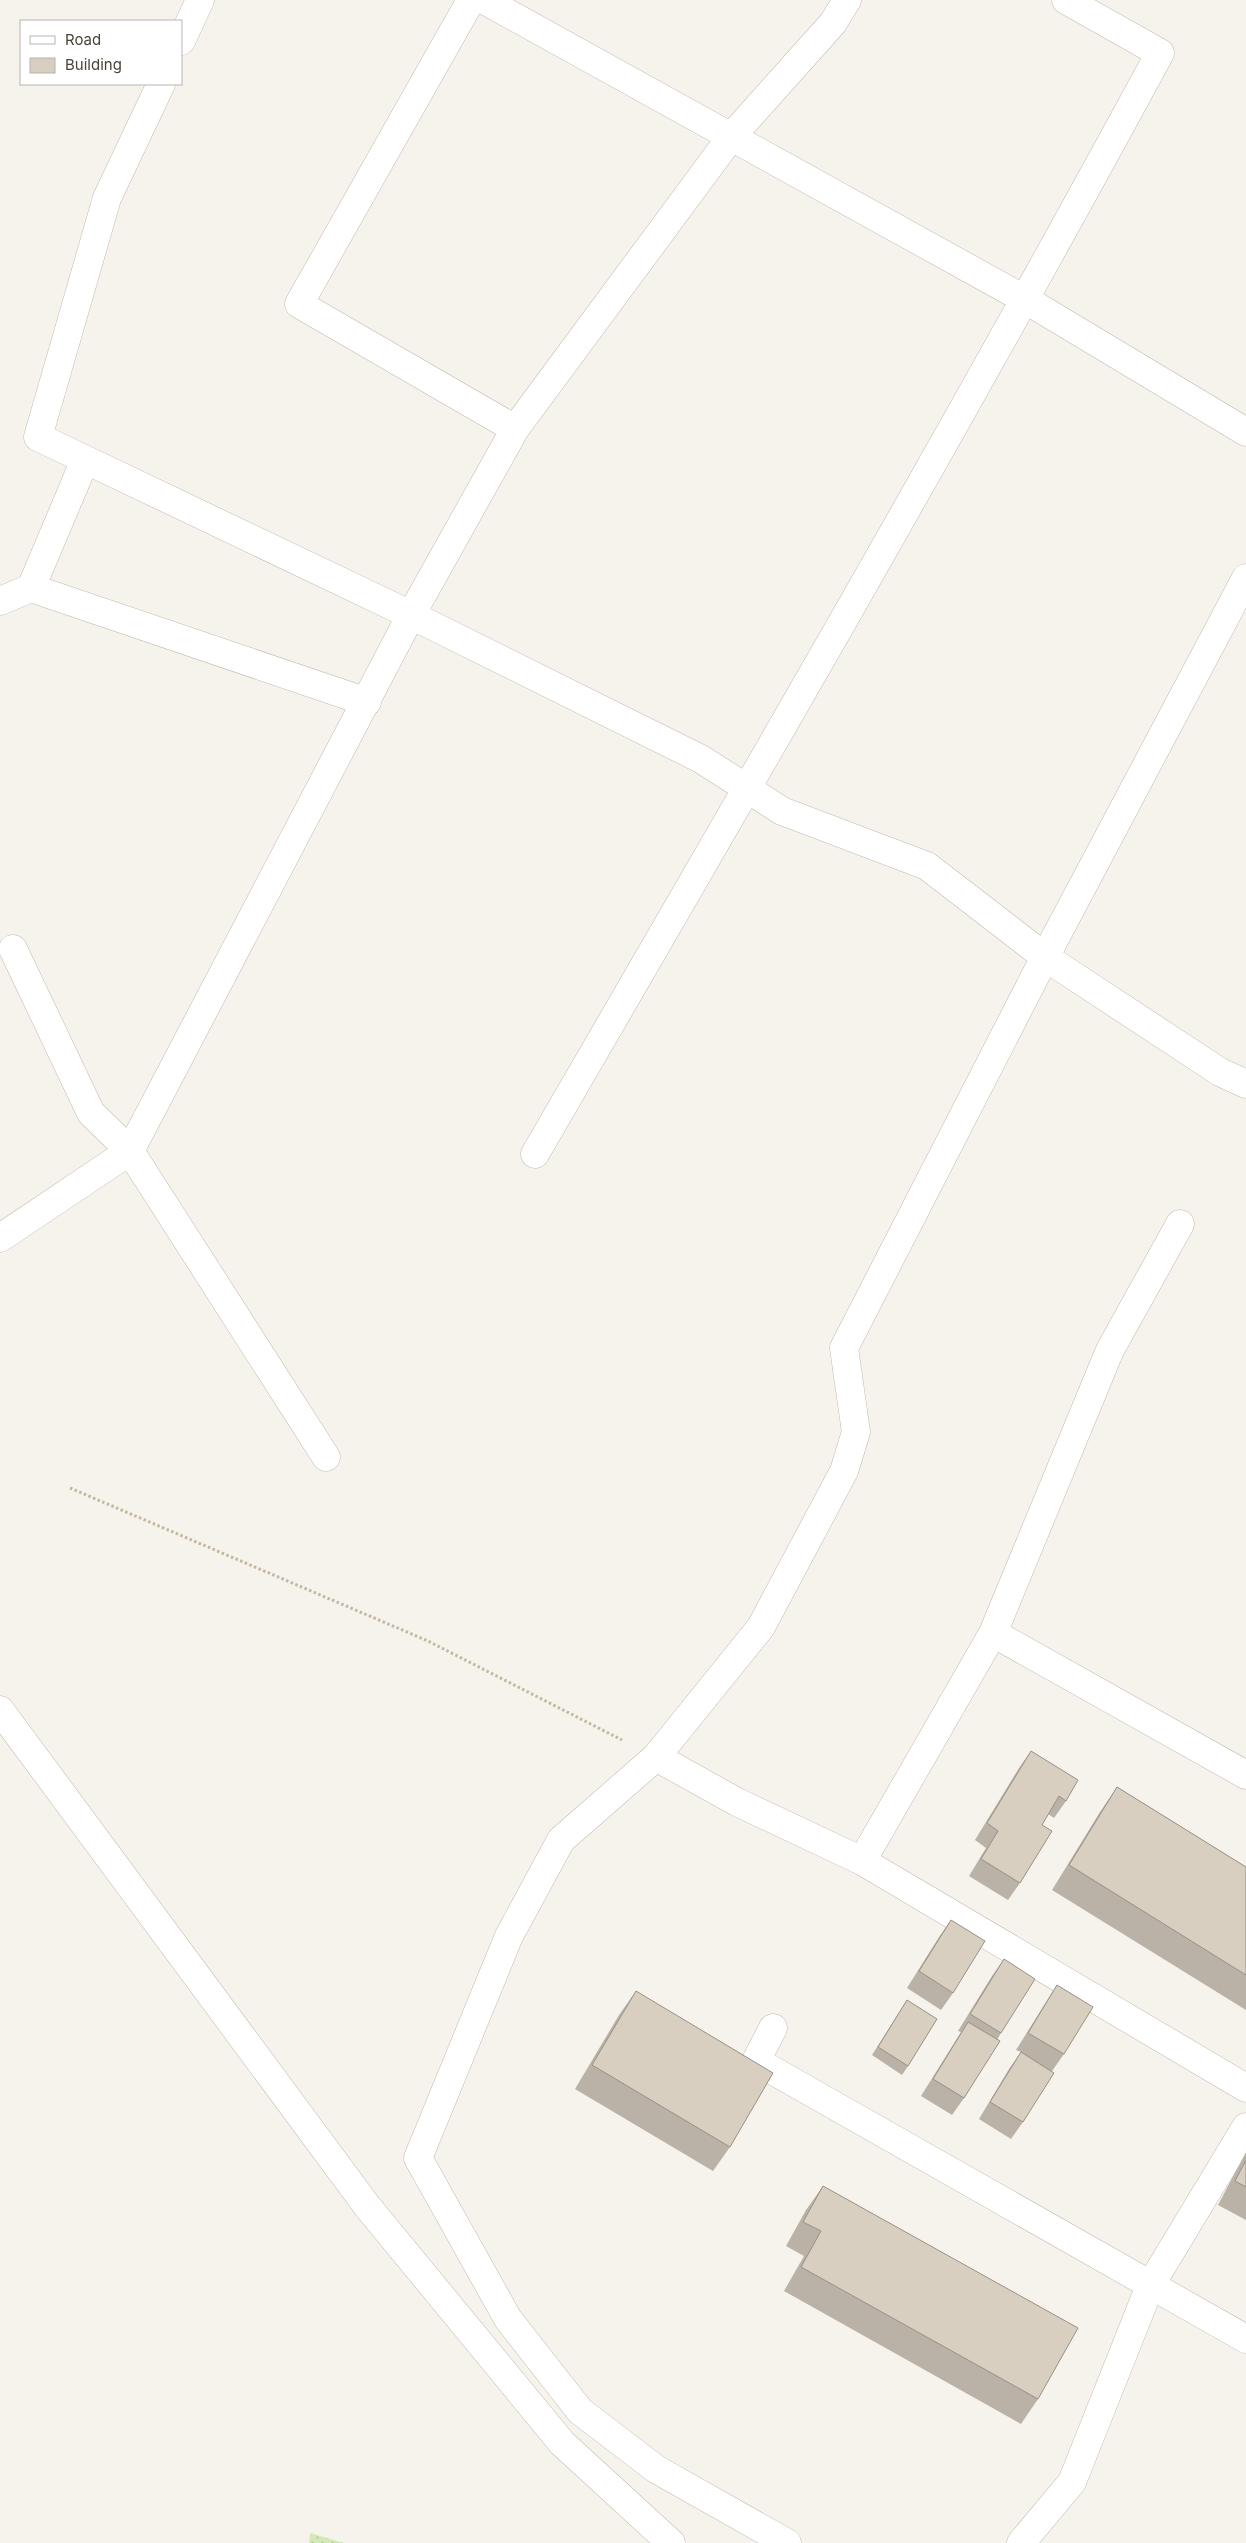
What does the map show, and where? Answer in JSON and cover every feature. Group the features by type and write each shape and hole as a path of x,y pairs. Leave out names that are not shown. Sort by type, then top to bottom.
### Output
{"street":[{"path":"182,39 200,0"},
{"path":"471,0 299,304 515,429"},
{"path":"484,0 1026,300 1246,432"},
{"path":"0,1238 130,1151 411,615 515,429 731,136 834,23 847,0"},
{"path":"535,1154 748,789 1026,300 1160,53 1066,0"},
{"path":"161,85 107,198 38,438 411,615 701,759 782,811 926,866 1045,957 1220,1072 1246,1084"},
{"path":"30,588 85,460"},
{"path":"787,2543 656,2469 580,2411 508,2319 418,2158 509,1936 561,1840 656,1757 761,1627 844,1471 856,1432 844,1348 1045,957 1246,578"},
{"path":"0,601 30,588 367,702"},
{"path":"13,949 91,1113 130,1151 326,1458"},
{"path":"862,1861 992,1633 1110,1350 1180,1224"},
{"path":"992,1633 1246,1775"},
{"path":"0,1710 367,2206 562,2443 671,2543"},
{"path":"656,1757 737,1802 862,1861 1246,2088"},
{"path":"772,2028 756,2061 1246,2339"},
{"path":"1021,2543 1072,2482 1150,2286 1246,2127"},
{"path":"562,2443 580,2411"}],"path":[{"path":"70,1488 428,1641 656,1757"}],"green space":[{"path":"310,2533 344,2543 309,2543"}],"building":[{"path":"1031,1751 1078,1780 1066,1801 1059,1796 1042,1825 1052,1831 1020,1883 981,1859 998,1831 987,1823"},
{"path":"1117,1787 1246,1867 1246,1975 1069,1865"},
{"path":"951,1920 985,1941 953,1993 919,1971"},
{"path":"1004,1959 1035,1979 1001,2033 970,2014"},
{"path":"1057,1985 1093,2007 1064,2054 1028,2033"},
{"path":"636,1991 773,2073 730,2147 592,2065"},
{"path":"907,2000 937,2019 908,2066 878,2047"},
{"path":"968,2022 1000,2041 964,2098 933,2079"},
{"path":"1021,2052 1054,2073 1023,2122 990,2102"},
{"path":"1246,2160 1246,2187 1235,2181"},
{"path":"823,2186 1078,2328 1038,2399 801,2267 821,2231 803,2222"}]}
